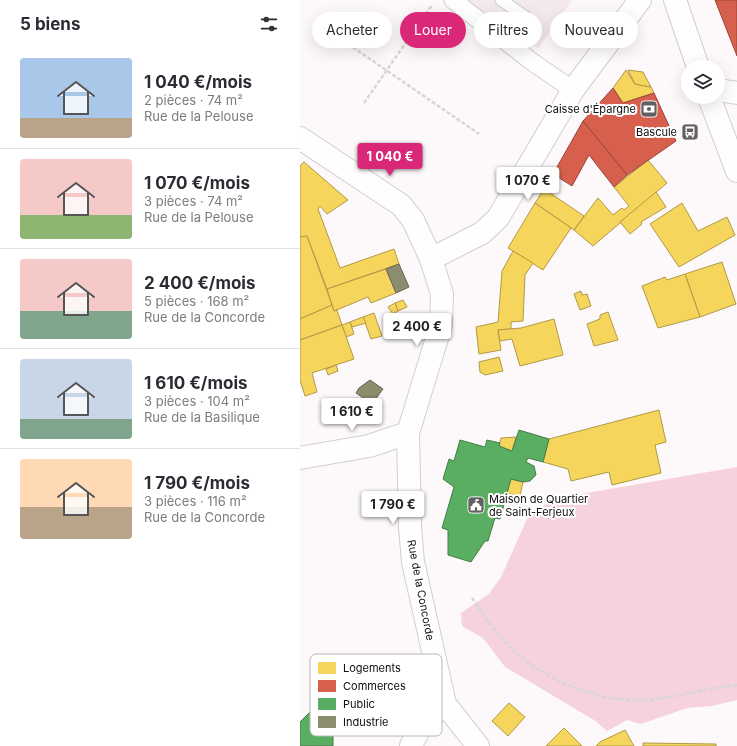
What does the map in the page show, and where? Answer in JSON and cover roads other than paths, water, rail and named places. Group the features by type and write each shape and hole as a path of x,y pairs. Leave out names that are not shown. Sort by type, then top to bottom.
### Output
{"street":[{"path":"453,0 573,90"},
{"path":"431,259 482,233 498,218 573,90 640,0"},
{"path":"675,0 696,60"},
{"path":"725,91 737,93"},
{"path":"712,104 737,171"},
{"name":"Rue de la Concorde","path":"300,138 401,205 412,220 431,259 442,294 442,318 408,433 410,527 414,562 434,654"},
{"path":"300,458 369,446 408,433"},
{"name":"Rue de la Concorde","path":"442,690 445,704 478,746"},
{"path":"442,707 445,704"},
{"path":"411,746 416,736"}],"lane":[{"path":"501,0 519,12"}],"place":[{"name":"Caisse d'Épargne","path":"649,109"},
{"name":"Bascule","path":"690,132"},
{"name":"Maison de Quartier de Saint-Ferjeux","path":"476,505"}]}
